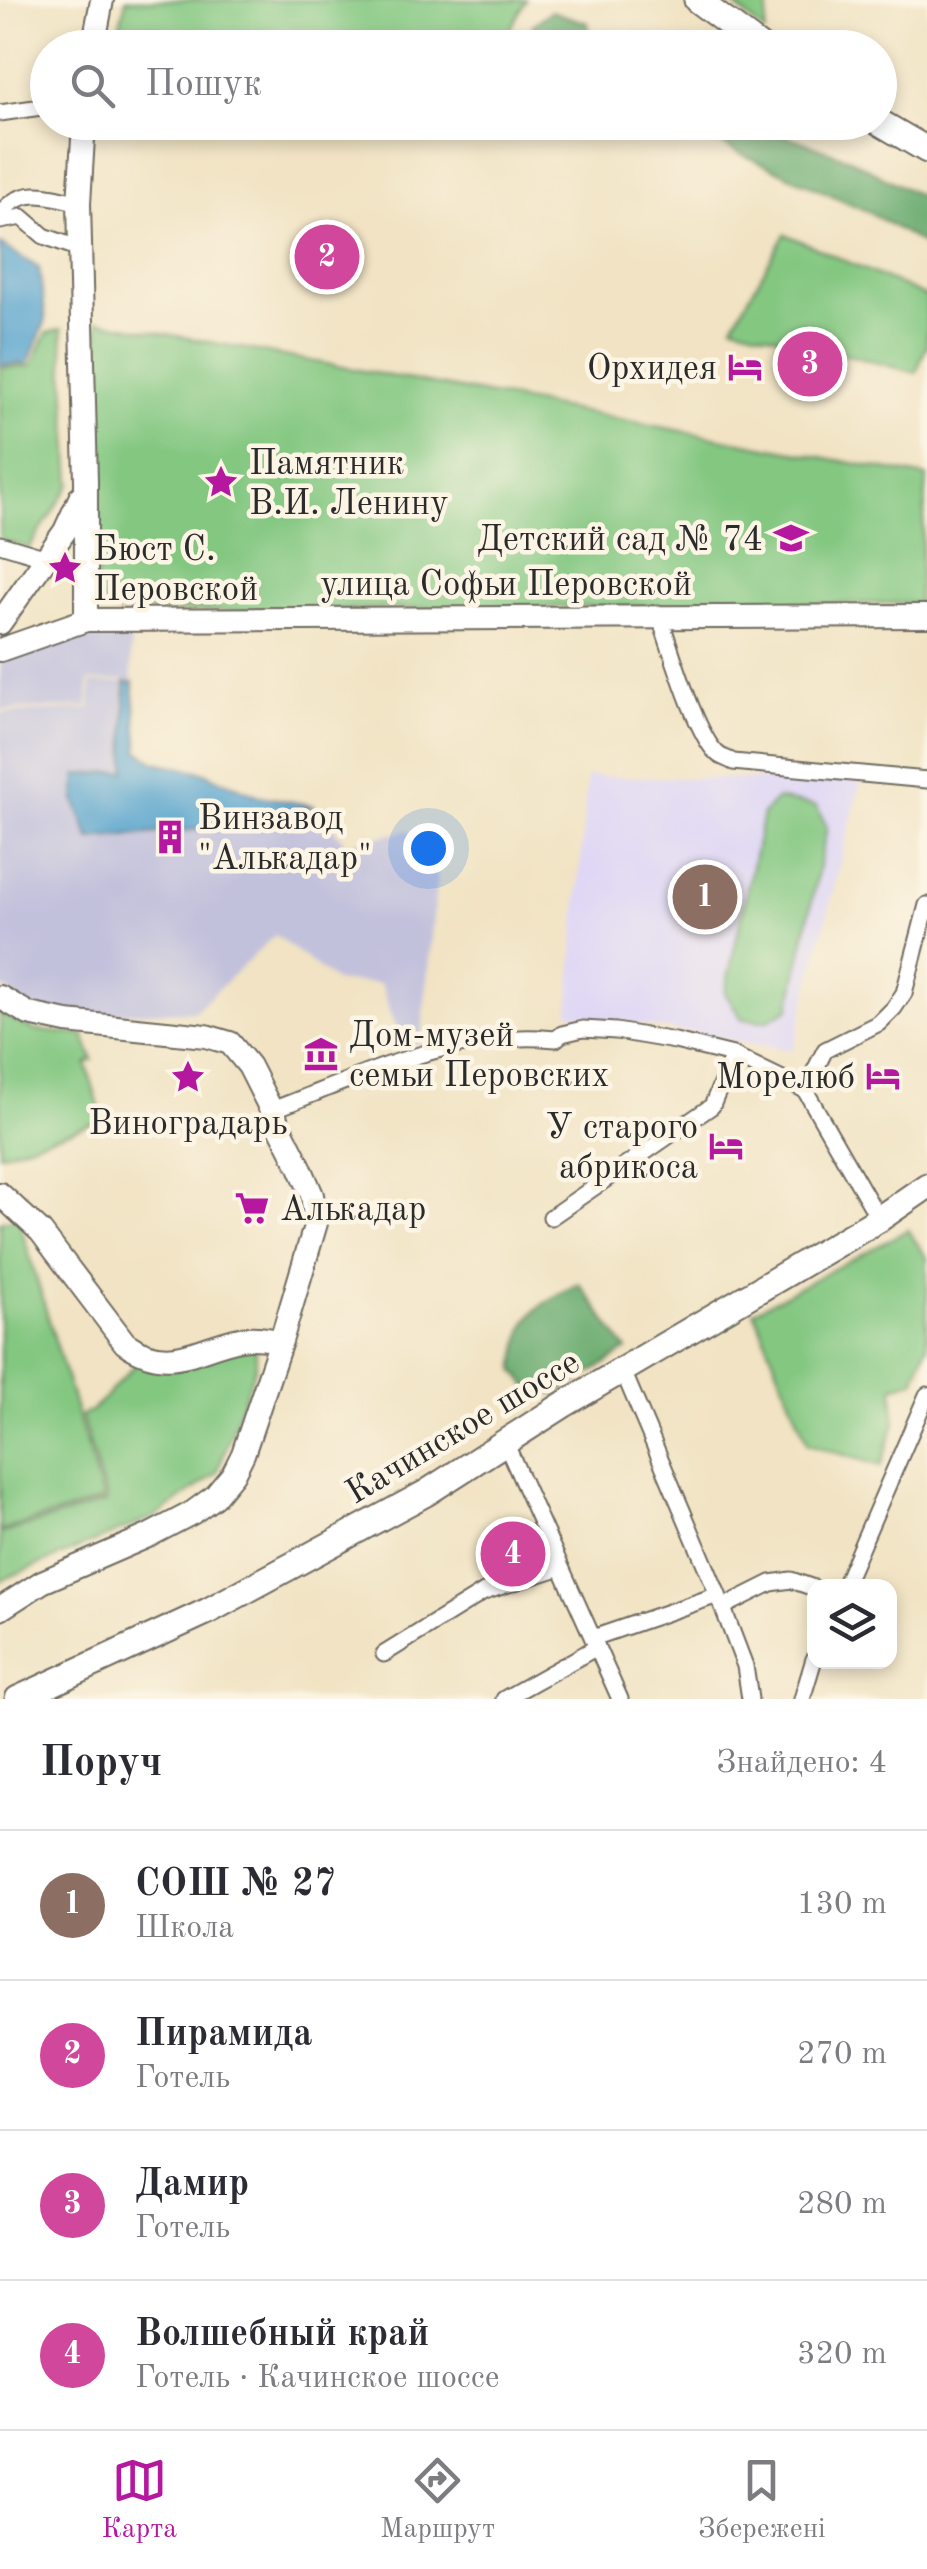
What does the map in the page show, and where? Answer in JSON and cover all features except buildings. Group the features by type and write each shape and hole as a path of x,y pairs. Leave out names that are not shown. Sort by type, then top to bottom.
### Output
{"main road":[{"path":"697,0 737,30"},
{"path":"897,132 927,150"},
{"name":"Качинское шоссе","path":"18,1699 208,1612 426,1493 879,1219 927,1186"}],"street":[{"path":"96,30 102,0"},
{"path":"0,112 30,108"},
{"path":"83,140 78,204 86,620"},
{"path":"0,217 9,202 43,193 78,204"},
{"path":"0,217 22,217 44,236 80,248"},
{"path":"0,623 47,558 76,510 86,481"},
{"path":"0,544 47,558"},
{"name":"улица Софьи Перовской","path":"0,650 86,620 927,616"},
{"path":"660,618 706,739 718,754 733,762 927,780"},
{"path":"804,1090 825,1050 879,1023 894,1008 904,993 927,906"},
{"path":"0,996 28,1014 67,1022 206,1036 230,1043 249,1066 272,1110 312,1195 316,1223 281,1341 234,1474 214,1498 192,1514 42,1582 0,1608"},
{"path":"272,1110 427,1051 524,1036 556,1039 583,1029 616,1031 733,1054 804,1090 879,1219"},
{"path":"551,1217 712,1106 733,1054"},
{"path":"0,1194 41,1232 125,1343 141,1354 173,1359 240,1339 281,1341"},
{"path":"623,1371 721,1601 745,1666 750,1699"},
{"path":"847,1579 927,1395"},
{"path":"505,1442 620,1699"},
{"path":"384,1654 484,1592 561,1567"},
{"path":"504,1699 594,1642 770,1583 791,1580 807,1586"},
{"path":"802,1699 811,1669"}],"shaded area":[{"path":"70,637 130,637 132,680 89,681 88,707 0,710 0,661"},
{"name":"Винзавод \"Алькадар\"","path":"123,682 125,770 76,775 74,800 90,840 235,827 272,814 316,807 346,844 409,830 437,875 421,1043 403,1047 380,983 336,982 275,935 195,1011 41,1015 0,986 0,713 90,709 91,683"},
{"path":"587,776 861,781 793,1050 569,1013"}],"green space":[{"path":"126,0 526,0 509,30 119,28"},
{"path":"729,0 769,0 765,30"},
{"path":"551,11 588,23 589,30 535,30 532,26"},
{"path":"714,140 798,140 848,158 927,200 927,247 869,212"},
{"path":"785,234 927,297 927,345 916,373 733,325"},
{"path":"98,321 927,477 918,603 117,612 96,598"},
{"path":"62,329 71,484 29,548 0,540 0,368 31,366 47,333"},
{"path":"777,799 816,806 827,827 790,1008 766,1021 742,1019 725,993 763,814"},
{"path":"0,1014 34,1030 84,1035 93,1060 86,1063 103,1120 0,1154"},
{"path":"18,1217 103,1500 0,1531 0,1222"},
{"path":"908,1230 927,1258 927,1346 914,1381 893,1387 895,1423 881,1466 808,1444 754,1311"},
{"path":"579,1283 627,1350 556,1395 530,1389 515,1370 526,1324 539,1307"},
{"path":"256,1345 256,1365 217,1473 157,1516 0,1581 0,1534 107,1502 81,1415 91,1412 138,1362"}],"water":[{"path":"0,244 39,268 46,320 28,363 0,365"},
{"path":"125,682 133,682 139,751 155,762 203,772 259,796 315,806 235,826 90,839 75,800 77,775 126,771"}],"place":[{"name":"Пирамида","path":"327,257"},
{"name":"Дамир","path":"810,364"},
{"name":"Орхидея","path":"745,367"},
{"name":"Памятник В.И. Ленину","path":"221,482"},
{"name":"Детский сад № 74","path":"791,538"},
{"name":"Бюст С. Перовской","path":"65,568"},
{"name":"Винзавод \"Алькадар\"","path":"170,837"},
{"name":"СОШ № 27","path":"705,897"},
{"name":"Дом-музей семьи Перовских","path":"321,1054"},
{"name":"Морелюб","path":"883,1076"},
{"name":"Виноградарь","path":"188,1077"},
{"name":"У старого абрикоса","path":"726,1146"},
{"name":"Алькадар","path":"252,1208"},
{"name":"Волшебный край","path":"513,1554"}]}
